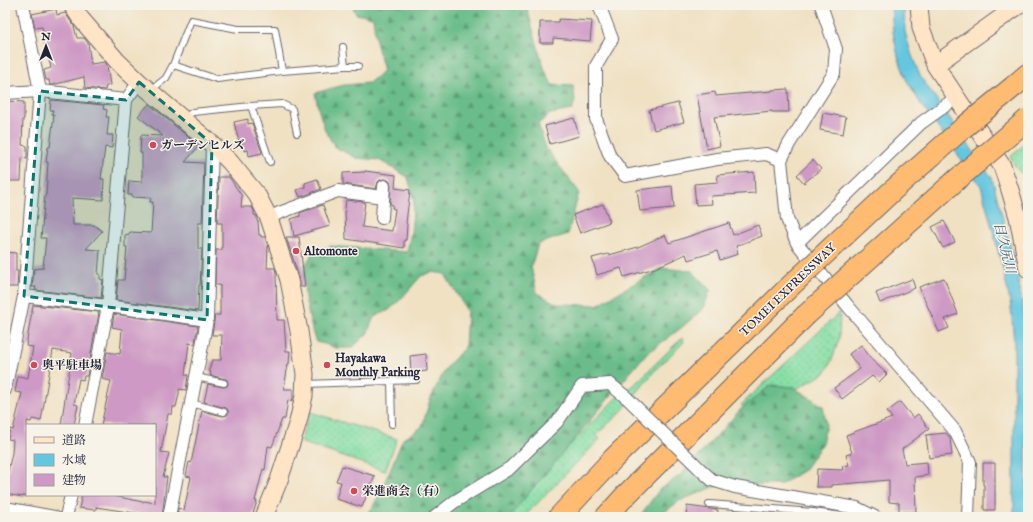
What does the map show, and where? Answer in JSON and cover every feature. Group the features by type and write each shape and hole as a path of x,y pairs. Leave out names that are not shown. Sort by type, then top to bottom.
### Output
{"highway":[{"name":"TOMEI EXPRESSWAY","path":"559,517 613,459 784,292 892,191 1020,80"},
{"path":"606,517 625,496 805,316 954,182 1028,119"}],"main road":[{"path":"72,5 81,19 118,62 212,144 230,162 257,195 269,218 289,280 299,331 305,374 304,396 298,422 271,509 264,517"},
{"path":"919,5 921,28 935,65 952,101 1002,166 1018,217 1028,269"},
{"path":"935,65 1019,5"}],"street":[{"path":"5,390 24,296 40,91 24,5"},
{"path":"599,5 612,39 596,66 596,120 610,156 625,176 717,158 766,154 781,160"},
{"path":"821,5 836,49 834,73 789,144 781,160 787,219 797,243 847,305 956,431 970,462 968,517"},
{"path":"5,93 40,91 126,100 144,86"},
{"path":"85,424 108,306 126,100"},
{"path":"797,243 921,123 952,101"},
{"path":"169,517 207,320 212,144"},
{"path":"269,218 338,191 384,192 382,218"},
{"path":"24,296 207,320"},
{"path":"435,517 454,502 510,468 557,422 582,386 610,384 627,398 712,480 735,487 857,508 875,517"},
{"path":"66,517 71,496"},
{"path":"5,508 54,517"}],"lane":[{"path":"144,86 166,78 173,65 191,20 238,29 275,29 282,71"},
{"path":"343,47 345,66"},
{"path":"173,65 217,79 282,71 358,66"},
{"path":"182,118 193,112 282,104 292,109 297,133"},
{"path":"251,106 270,162"},
{"path":"196,377 224,383"},
{"path":"304,384 416,380"},
{"path":"391,382 392,424"},
{"path":"191,403 224,412"},
{"path":"709,504 813,512 850,517"},
{"path":"766,509 766,517"}],"highlighted area":[{"path":"139,82 212,144 207,320 24,296 40,91 126,100"}],"green space":[{"path":"352,5 526,5 544,68 552,85 573,86 575,100 572,110 550,114 538,124 546,148 579,192 568,234 538,244 531,267 537,293 557,304 597,305 661,268 692,271 710,290 704,308 681,328 645,355 509,517 365,517 373,507 403,439 422,427 430,400 438,383 447,367 465,347 467,311 445,274 432,272 421,276 389,310 374,317 367,334 352,348 336,348 316,342 305,297 304,277 305,266 312,254 331,246 407,252 411,232 414,201 408,177 379,160 356,158 335,147 325,130 319,111 315,93 344,85 369,83 384,70 376,42 373,17 356,14"},
{"path":"1028,141 1028,175 1025,175 1019,171 1010,157"},
{"path":"840,312 839,339 832,360 825,373 755,411 741,405"},
{"path":"682,338 684,342 656,369 622,411 596,435 600,439 524,517 506,517 569,446 616,398 634,385"},
{"path":"771,385 793,387 823,406 826,424 822,444 804,470 780,485 753,485 727,482 679,501 658,517 639,517 660,489 682,474 742,408"},
{"path":"310,412 397,439 385,471 300,442"}],"water":[{"name":"目久尻川","path":"891,5 904,5 905,32 920,76 992,178 1016,268 1023,307 1025,342 1027,517 1014,517 1014,343 1011,307 1003,269 981,186 922,106 906,79 898,56 893,32"}],"building":[{"path":"56,9 57,15 65,13 74,26 77,38 84,38 88,43 91,64 105,62 107,65 110,85 106,86 105,90 85,88 84,77 52,85 50,85 49,80 46,80 44,70 51,68 42,27 35,28 32,14"},
{"path":"559,19 592,21 590,41 553,38 553,43 540,43 540,22 558,22"},
{"path":"788,89 789,112 772,111 714,117 720,146 707,149 697,95 715,92 716,96"},
{"path":"51,100 104,105 103,109 107,110 106,117 109,117 107,135 113,135 112,148 105,147 101,179 104,179 103,200 72,198 73,225 94,225 102,231 86,249 100,250 98,274 100,274 100,279 103,280 101,298 35,290 36,287 32,287 34,269 43,268 46,238 41,238 46,195 48,162 46,162 48,147 50,147 54,115 52,114 53,110 50,110"},
{"path":"5,101 24,102 22,145 27,146 27,159 22,158 21,181 5,181"},
{"path":"678,103 684,122 654,130 649,110"},
{"path":"149,104 198,147 185,162 204,163 202,223 198,223 198,249 202,249 198,311 116,300 118,280 124,280 127,247 125,247 125,235 129,234 130,232 151,233 153,202 150,202 151,198 132,197 132,195 128,195 129,181 142,182 142,153 140,153 141,135 163,136 138,116"},
{"path":"823,113 846,117 843,134 820,130"},
{"path":"574,118 579,136 550,144 545,126"},
{"path":"248,119 248,124 252,123 262,153 249,156 248,150 244,151 242,142 239,142 234,122"},
{"path":"813,160 821,169 804,183 797,175"},
{"path":"365,171 396,175 395,188 410,190 404,248 346,239 346,200 365,202 362,227 392,231 395,209 392,208 393,205 390,204 391,186 388,180 380,180 376,189 343,184 343,173"},
{"path":"754,172 755,193 711,196 712,204 696,205 694,184 718,182 717,175"},
{"path":"219,177 229,177 242,196 241,207 252,207 254,215 257,216 259,235 261,235 261,237 265,237 268,247 267,268 275,268 276,273 277,320 284,320 286,351 290,351 284,389 293,389 293,398 292,401 288,400 285,419 282,419 272,447 268,446 265,470 263,469 255,501 257,501 252,517 177,517 178,508 184,510 191,477 186,476 189,462 191,463 202,411 223,416 227,415 228,413 226,408 204,402 208,384 223,387 227,386 228,384 227,380 225,379 210,375 211,372 209,371 212,360 221,360 222,335 212,335 215,315 220,315 220,285 215,285 216,250 222,250 222,223 217,223"},
{"path":"317,179 321,189 300,197 297,190 305,187 305,183"},
{"path":"672,186 674,208 640,211 637,190"},
{"path":"603,204 610,222 580,233 573,215"},
{"path":"323,205 330,226 294,236 291,219 300,216 300,213"},
{"path":"944,221 955,242 943,248 932,227"},
{"path":"729,223 733,235 758,225 762,236 736,246 738,254 720,260 717,251 688,260 686,254 655,268 624,277 621,268 597,275 592,258 638,247 665,235 669,243"},
{"path":"286,237 299,237 305,287 301,287"},
{"path":"5,252 16,253 16,271 18,271 17,287 5,287"},
{"path":"944,278 958,314 945,319 949,328 939,332 919,287"},
{"path":"912,279 915,288 880,303 876,293"},
{"path":"33,305 99,312 87,376 84,376 83,380 79,379 74,404 78,405 74,424 61,424 72,353 53,350 41,421 32,419 31,422 27,421 26,424 26,496 23,497 5,494 5,476 7,476 12,453 13,440 8,439 10,429 13,430 22,393 15,392 18,376 28,378 33,347 26,346"},
{"path":"114,314 198,326 195,344 189,343 185,375 188,375 186,390 179,389 176,407 173,407 172,414 168,414 161,452 169,453 163,477 167,477 162,517 141,517 141,514 96,507 96,510 79,508 82,496 114,496 155,503 156,424 101,424 111,381 102,379 107,352 120,354 122,329 112,327"},
{"path":"861,345 873,361 887,374 879,382 872,376 842,399 834,388 860,369 849,354"},
{"path":"426,354 427,371 411,373 410,356"},
{"path":"900,402 913,418 918,414 929,429 902,449 905,464 927,462 928,475 915,477 916,512 899,512 899,503 889,502 889,480 832,485 832,487 816,487 817,469 843,470 842,466 849,465 846,455 852,453 846,435 892,418 887,412"},
{"path":"946,433 950,438 952,455 929,458 926,435"},
{"path":"983,463 995,463 995,510 984,510"},
{"name":"栄進商会（有）","path":"342,466 375,476 362,507 336,499 341,482 336,481"},
{"path":"687,506 718,510 717,517 686,517"}],"place":[{"name":"ガーデンヒルズ","path":"153,145"},
{"name":"Altomonte","path":"296,251"},
{"name":"奥平駐車場","path":"34,365"},
{"name":"Hayakawa Monthly Parking","path":"327,365"},
{"name":"栄進商会（有）","path":"354,491"}]}
